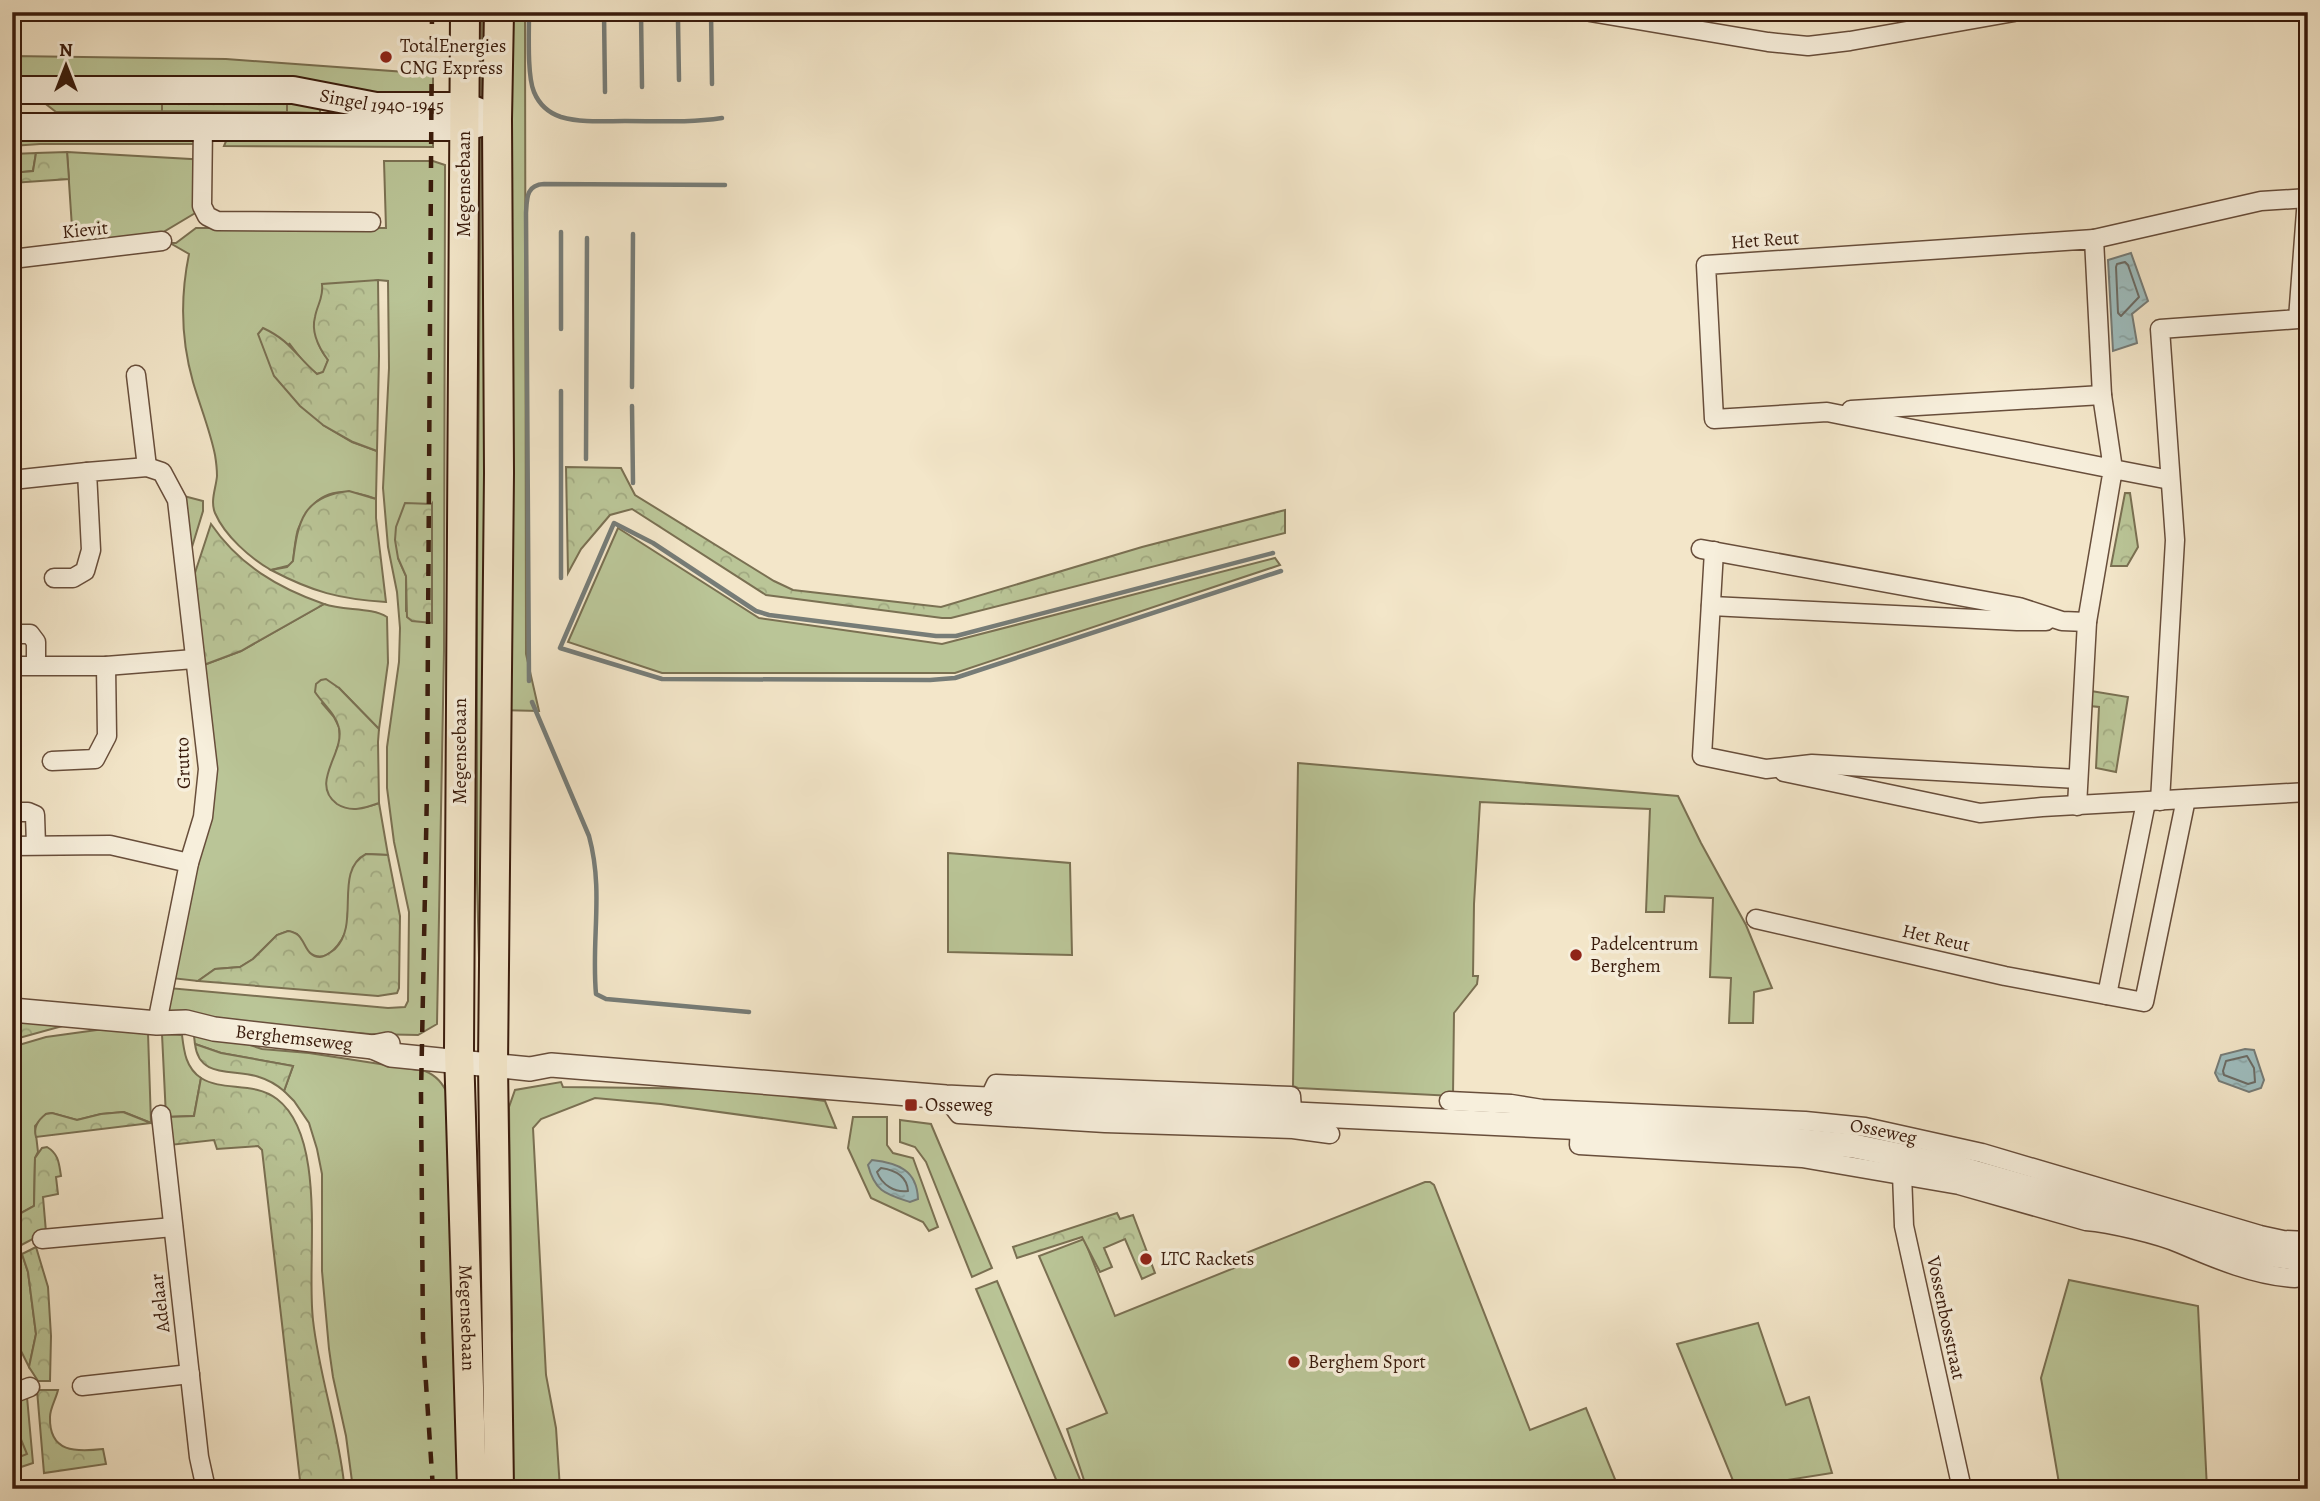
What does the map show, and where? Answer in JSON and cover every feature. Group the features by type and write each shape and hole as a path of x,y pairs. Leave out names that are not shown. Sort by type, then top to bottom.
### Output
{"main road":[{"name":"Megensebaan","path":"465,12 459,1056 472,1489"},
{"name":"Megensebaan","path":"499,12 499,473 493,1059 499,1489"},
{"name":"Singel 1940-1945","path":"12,90 293,90 376,106 497,119"},
{"name":"Singel 1940-1945","path":"12,127 203,125 464,116"}],"street":[{"path":"1590,12 1768,42 1808,46 2014,12"},
{"path":"203,125 202,206 207,216 217,222 371,222"},
{"name":"Het Reut","path":"2102,395 1714,419 1706,265 2094,239 2261,201 2307,198 2298,319 2160,329 2175,540 2153,801 2107,995"},
{"path":"2077,806 2087,622 2113,469 2102,395 2094,239"},
{"name":"Kievit","path":"12,259 162,241"},
{"path":"12,480 147,467 136,375"},
{"name":"Het Reut","path":"1827,412 2170,480"},
{"name":"Grutto","path":"147,467 162,472 177,500 208,769 204,817 189,863 157,1023"},
{"path":"54,578 73,578 85,571 92,551 87,472"},
{"path":"2062,621 2019,607 1707,550 1711,606 1702,756 1980,813 2308,792"},
{"path":"1711,606 2087,622"},
{"path":"12,634 30,634 36,642 36,665"},
{"path":"12,666 106,666 194,659"},
{"path":"52,761 95,759 107,736 106,666"},
{"path":"1766,769 1812,764 2078,779"},
{"name":"Het Reut","path":"1756,919 2006,976 2144,1002 2186,799"},
{"path":"12,812 35,815 36,845"},
{"path":"12,846 110,845 189,863"},
{"name":"Berghemseweg","path":"12,1010 157,1023 179,1031 214,1029 373,1046 391,1055 493,1059"},
{"name":"Osseweg","path":"493,1059 532,1056 551,1065 946,1097 1171,1099 1294,1121 1330,1135"},
{"name":"Osseweg","path":"946,1097 959,1114 1105,1122 1294,1121 1471,1112 1511,1104 1542,1109 1805,1121 1865,1127 1982,1153 2282,1249 2308,1261 2295,1278 2280,1277 2205,1256 2179,1243 2103,1222 2085,1221 1959,1185 1904,1165 1811,1141 1686,1142 1579,1135 1471,1112 1449,1101"},
{"name":"Adelaar","path":"161,1115 199,1457 206,1489"},
{"name":"Osseweg","path":"1904,1165 1980,1173 2259,1253 2308,1241"},
{"name":"Vossenbosstraat","path":"1904,1165 1904,1226 1962,1489"},
{"path":"42,1240 173,1227"},
{"path":"82,1386 190,1374"},
{"path":"12,1394 30,1387"}],"green space":[{"path":"482,12 525,12 526,654 539,711 495,710 480,995 477,883 477,602"},
{"path":"12,56 226,59 433,74 433,97 12,78"},
{"path":"162,92 162,111 56,112 42,101"},
{"path":"162,92 287,96 287,112 162,111"},
{"path":"287,96 320,104 320,113 287,112"},
{"path":"231,129 433,131 433,147 224,146"},
{"path":"12,136 195,140 196,144 12,146"},
{"path":"67,152 208,160 207,206 160,234 73,243"},
{"path":"67,152 69,179 12,183 12,173 33,171 36,153"},
{"path":"36,153 33,171 12,173 12,154"},
{"path":"384,161 433,161 445,165 444,651 437,1024 418,1035 369,1034 187,1017 164,1012 169,988 388,1008 405,1007 408,1001 409,912 394,842 387,788 387,747 399,662 400,628 397,592 388,547 383,488 389,368 388,281 378,280 323,293 315,327 318,343 328,360 324,372 317,374 305,364 289,343 323,425 352,442 377,451 376,499 347,492 337,492 321,498 307,513 299,528 291,565 271,570 239,546 215,513 215,455 193,382 184,335 183,303 189,254 170,243 176,243 196,228 386,228","holes":["432,504 432,622 406,611 406,576 398,558"]},
{"path":"378,280 377,451 353,442 323,425 300,406 274,376 258,334 263,328 272,333 287,343 317,374 323,372 328,360 319,345 314,328 322,284"},
{"path":"566,467 621,468 635,495 793,590 941,607 1142,547 1285,510 1285,533 951,618 942,618 766,595 632,509 610,515 581,549 568,573"},
{"path":"349,491 376,499 386,602 327,593 271,570 287,567 293,561 297,534 312,505 322,498"},
{"path":"2125,493 2130,493 2138,547 2127,566 2111,566"},
{"path":"180,495 203,501 203,511 188,560"},
{"path":"405,503 432,504 432,623 412,621 407,617 406,576 398,558 395,540 396,527"},
{"path":"211,524 234,552 261,573 291,591 324,604 241,651 201,666 191,585"},
{"path":"618,528 759,618 942,644 1275,558 1280,565 955,673 662,673 568,642"},
{"path":"324,604 387,617 388,663 379,729 339,688 322,703 339,727 335,802 357,808 379,803 388,855 366,854 351,897 345,933 338,945 327,954 315,956 307,950 297,934 288,931 277,935 253,959 240,967 215,969 198,981 171,978 202,843 201,666 241,651"},
{"path":"326,679 339,688 379,729 379,803 353,809 342,807 329,796 327,777 337,747 339,728 335,718 315,692 316,684"},
{"path":"2091,691 2128,697 2116,772 2096,768 2099,707 2090,706"},
{"path":"1298,763 1678,796 1746,925 1772,988 1754,992 1753,1023 1729,1023 1731,978 1710,977 1713,898 1665,896 1664,912 1646,912 1650,809 1480,802 1473,976 1478,976 1477,984 1454,1013 1453,1096 1293,1086"},
{"path":"948,853 1070,863 1072,955 948,952"},
{"path":"366,854 388,855 400,916 397,993 378,996 198,981 215,969 240,967 253,959 277,935 288,931 301,938 312,955 324,956 335,949 346,926 351,872 356,862"},
{"path":"12,1020 66,1025 12,1040"},
{"path":"104,1029 148,1033 151,1123 124,1112 77,1120 52,1113 46,1114 35,1126 38,1152 35,1158 34,1206 12,1218 12,1047 46,1037"},
{"path":"162,1034 182,1035 189,1064 201,1078 194,1116 166,1117"},
{"path":"194,1036 229,1038 262,1049 309,1053 425,1071 436,1078 446,1090 463,1489 353,1489 329,1349 322,1271 322,1174 309,1123 284,1091 293,1066 221,1053 195,1044"},
{"path":"195,1044 221,1053 293,1066 284,1091 273,1083 250,1074 211,1068 203,1063"},
{"path":"201,1078 219,1085 258,1090 277,1099 293,1117 303,1142 309,1171 311,1202 313,1320 344,1483 337,1489 301,1489 262,1150 258,1146 217,1149 214,1140 170,1145 166,1117 194,1116"},
{"path":"561,1082 563,1087 737,1089 825,1101 836,1128 661,1104 595,1098 541,1119 533,1128 546,1375 556,1428 560,1489 507,1489 505,1371 512,1330 509,1107 515,1090"},
{"path":"123,1112 151,1123 36,1137 37,1124 46,1114 52,1113 77,1120"},
{"path":"853,1117 887,1117 887,1145 893,1153 913,1158 938,1227 929,1231 923,1222 871,1198 848,1148"},
{"path":"900,1120 931,1124 992,1268 972,1277 926,1162 915,1147 900,1142"},
{"path":"47,1147 56,1156 61,1176 56,1177 58,1194 43,1197 46,1232 12,1250 12,1218 34,1206 35,1158 42,1148"},
{"name":"Berghem Sport","path":"1425,1182 1434,1185 1530,1430 1586,1408 1619,1489 1087,1489 1067,1429 1107,1413 1039,1256 1084,1239 1115,1316 1249,1262 1246,1253"},
{"path":"1117,1213 1120,1219 1133,1215 1155,1273 1142,1279 1125,1239 1104,1248 1112,1267 1100,1272 1082,1237 1017,1258 1013,1247"},
{"path":"36,1247 48,1287 50,1381 38,1381 29,1367 36,1334 28,1272 22,1254"},
{"path":"22,1254 28,1272 36,1334 29,1367 12,1333 12,1261"},
{"path":"2069,1280 2198,1306 2207,1489 2060,1489 2041,1378"},
{"path":"997,1281 1084,1489 1060,1489 976,1289"},
{"path":"1758,1323 1786,1405 1809,1397 1832,1473 1736,1488 1677,1344"},
{"path":"37,1390 58,1390 50,1417 54,1438 59,1444 74,1450 103,1449 106,1464 44,1473"},
{"path":"27,1397 33,1463 12,1470 12,1400"},
{"path":"20,1437 27,1454 12,1460 12,1440"}],"water":[{"path":"2131,253 2148,301 2132,314 2137,343 2113,351 2108,260"},
{"path":"2245,1049 2254,1050 2264,1080 2261,1088 2249,1092 2219,1081 2215,1073 2221,1055"},
{"path":"872,1160 898,1166 910,1175 917,1189 918,1199 910,1202 883,1191 871,1174 868,1165"}],"waterway":[{"path":"529,12 532,85 539,100 552,113 569,119 593,121 686,121 722,118"},
{"path":"604,12 605,92"},
{"path":"641,12 642,87"},
{"path":"711,12 712,84"},
{"path":"678,21 679,80"},
{"path":"529,681 526,213 529,193 534,187 544,184 725,185"},
{"path":"561,232 561,329"},
{"path":"632,387 633,234"},
{"path":"586,459 587,238"},
{"path":"561,391 561,578"},
{"path":"632,406 633,483"},
{"path":"1273,553 956,636 936,636 769,615 756,611 653,543 614,523 560,648 662,679 955,678 1281,571"},
{"path":"532,702 589,836 596,876 596,994 606,999 749,1012"}],"railway":[{"path":"432,12 427,790 421,1094 423,1338 433,1489"}],"place":[{"name":"TotalEnergies CNG Express","path":"386,57"},
{"name":"Padelcentrum Berghem","path":"1576,955"},
{"name":"Osseweg","path":"911,1105"},
{"name":"LTC Rackets","path":"1146,1259"},
{"name":"Berghem Sport","path":"1294,1362"}]}
